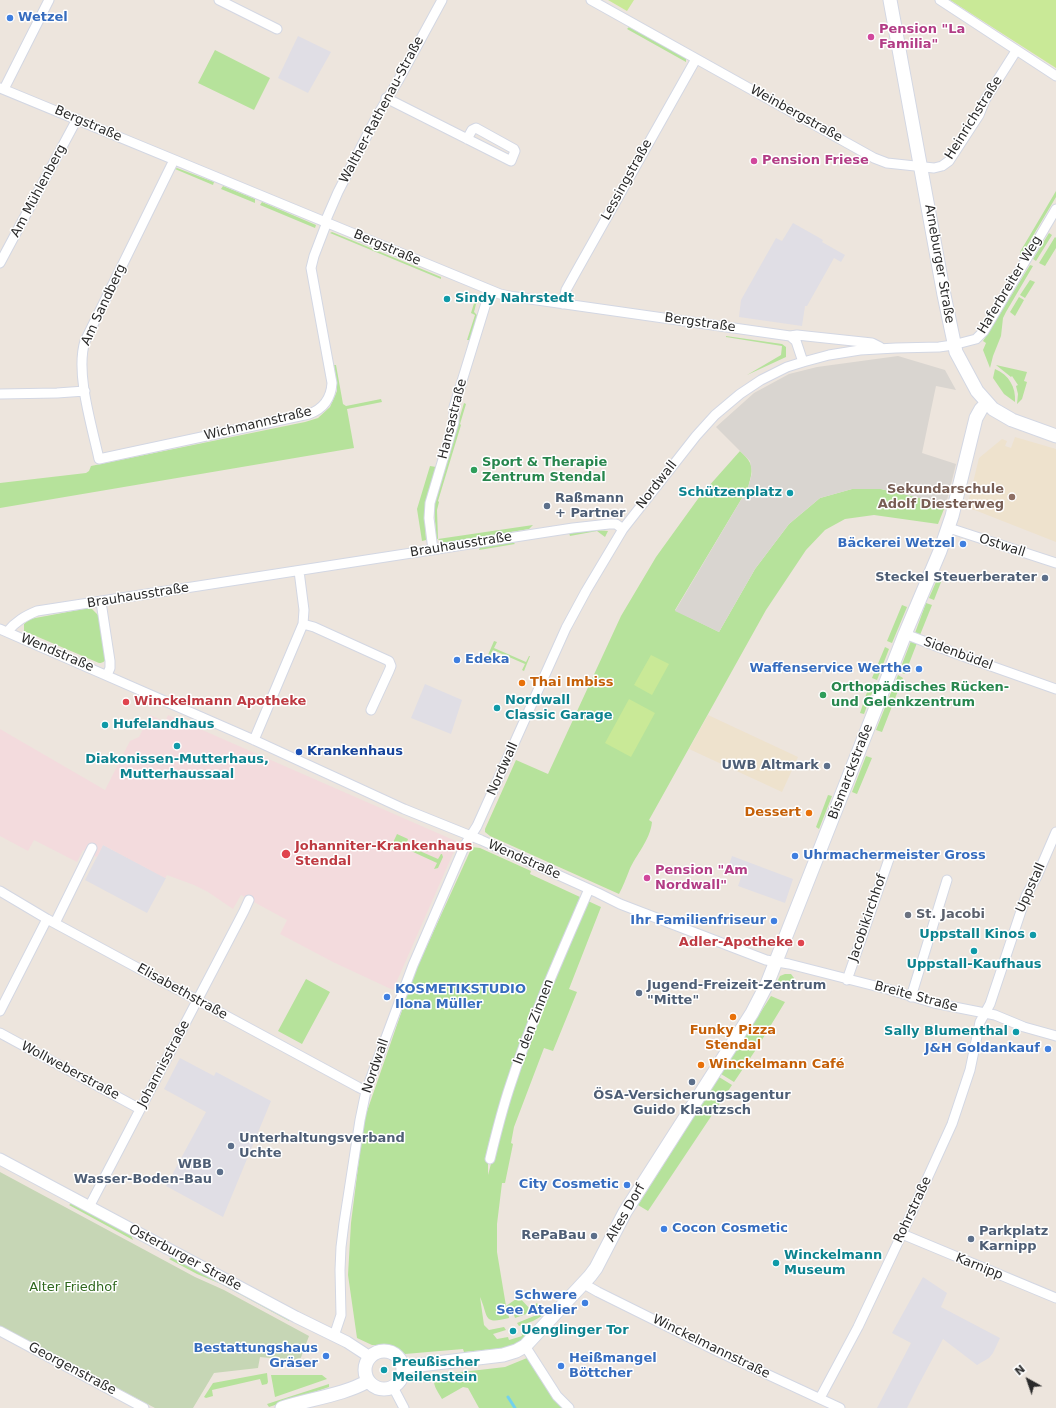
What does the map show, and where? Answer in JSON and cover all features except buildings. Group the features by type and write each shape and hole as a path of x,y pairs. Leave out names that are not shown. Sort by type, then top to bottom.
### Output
{"main road":[{"name":"Arneburger Straße","path":"890,0 953,346 976,391 995,410 1009,419 1056,436"},
{"path":"950,522 976,418 981,409 987,403"},
{"name":"Bismarckstraße","path":"775,962 832,822 905,634 940,551 950,522"},
{"name":"Altes Dorf","path":"403,1366 498,1356 516,1351 525,1346 584,1284 596,1268 625,1212 752,1013 764,990 775,962"},
{"path":"386,1351 397,1356 403,1366 402,1377 397,1385 393,1388 382,1390 371,1385 368,1381 365,1369 366,1363 370,1357 374,1354 386,1351"},
{"path":"282,1408 347,1390 368,1381"}],"street":[{"name":"Bergstraße","path":"49,0 2,88 491,291 509,296 790,336 797,335 872,343 883,348"},
{"path":"219,0 277,29"},
{"name":"Walther-Rathenau-Straße","path":"326,222 348,171 386,98 398,81 442,0"},
{"name":"Weinbergstraße","path":"591,0 874,158 887,163 921,166"},
{"path":"940,0 1056,76"},
{"name":"Heinrichstraße","path":"921,166 937,167 949,162 979,115 985,100 1016,51"},
{"name":"Lessingstraße","path":"563,304 566,290 696,59"},
{"path":"386,98 467,139 511,161 516,151 476,128 472,130 467,139"},
{"name":"Am Mühlenberg","path":"0,263 77,119"},
{"name":"Am Sandberg","path":"99,459 85,391 82,355 85,341 174,160"},
{"name":"Haferbreiter Weg","path":"953,346 976,339 984,331 1056,209"},
{"name":"Wichmannstraße","path":"99,459 308,414 317,411 324,406 329,398 332,383 312,268 314,256 326,222"},
{"name":"Hansastraße","path":"432,550 429,518 430,503 454,422 454,407 491,291"},
{"path":"790,336 796,342 803,362"},
{"name":"Nordwall","path":"334,1336 342,1315 340,1262 344,1223 366,1090 412,965 465,845 477,826 566,628 623,529 696,436 715,416 740,394 761,380 787,367 840,353 883,348 953,346"},
{"path":"0,394 44,394 85,391"},
{"name":"Ostwall","path":"950,522 1056,564"},
{"name":"Brauhausstraße","path":"4,630 23,617 37,611 609,524 616,524 623,529"},
{"path":"254,740 303,624 304,610 299,571"},
{"name":"Wendstraße","path":"101,602 110,661 110,668 107,675"},
{"path":"303,624 314,627 389,661 391,666 371,710"},
{"name":"Wendstraße","path":"4,630 635,910 763,959 775,962"},
{"name":"Sidenbüdel","path":"905,634 1056,689"},
{"name":"Uppstall","path":"985,1013 992,1000 1026,896 1037,876 1056,832"},
{"path":"55,923 92,848"},
{"name":"Jacobikirchhof","path":"847,980 890,856"},
{"path":"911,997 947,880"},
{"name":"In den Zinnen","path":"490,1159 510,1085 535,1016 589,889"},
{"name":"Elisabethstraße","path":"0,892 198,1001 366,1090"},
{"name":"Johannisstraße","path":"89,1207 198,1001 249,900"},
{"path":"0,1011 47,919"},
{"name":"Breite Straße","path":"775,962 887,989 911,997 967,1011 995,1015 1039,1033 1056,1036"},
{"name":"Rohrstraße","path":"820,1398 858,1327 954,1119 970,1070 980,1022 985,1013"},
{"name":"Wollweberstraße","path":"0,1033 140,1109"},
{"name":"Osterburger Straße","path":"0,1159 347,1342 370,1357"},
{"name":"Karnipp","path":"902,1234 1056,1298"},
{"name":"Winckelmannstraße","path":"584,1284 719,1352 840,1408"},
{"name":"Georgenstraße","path":"0,1331 144,1408"},
{"path":"525,1346 557,1396 569,1408"},
{"path":"393,1388 404,1408"}],"shaded area":[{"path":"298,36 331,52 308,93 278,78"},
{"path":"793,223 823,240 822,242 845,255 841,262 834,258 807,306 805,306 802,326 739,317 741,300 776,238 782,241"},
{"name":"Schützenplatz","path":"898,356 945,370 956,390 936,386 922,453 956,464 946,504 881,489 852,489 820,498 789,524 755,569 719,632 675,611 748,488 752,473 750,461 716,427 754,393 789,374 817,367"},
{"name":"Sekundarschule Adolf Diesterweg","path":"1015,437 1056,449 1056,542 967,507 979,458 1002,439 1007,441 1005,446 1011,448"},
{"path":"425,684 462,700 451,734 411,718"},
{"name":"Johanniter-Krankenhaus Stendal","path":"150,715 165,722 168,715 458,842 393,990 333,962 280,934 287,920 241,895 233,909 208,892 194,885 167,875 165,878 103,845 97,857 83,850 77,862 34,840 28,851 0,836 0,729 105,790 130,741 139,737"},
{"path":"708,715 798,757 782,792 689,749"},
{"path":"103,845 166,878 147,913 85,880"},
{"path":"732,856 793,879 785,903 738,886 743,872 729,865"},
{"path":"180,1058 214,1076 216,1072 271,1101 223,1217 166,1186 206,1112 164,1089"},
{"path":"923,1277 947,1293 941,1307 1000,1338 989,1358 977,1365 943,1339 907,1408 877,1408 911,1343 892,1333"}],"green space":[{"path":"608,0 634,0 627,11"},
{"path":"950,0 1056,0 1056,68"},
{"path":"629,27 686,58 686,62 627,29"},
{"path":"215,50 270,78 254,110 198,83"},
{"path":"177,168 214,182 213,185 175,169"},
{"path":"223,186 255,199 255,203 221,189"},
{"path":"1056,191 1056,197 1021,256 1020,252"},
{"path":"262,202 316,225 315,228 260,205"},
{"path":"332,232 441,277 441,279 330,233"},
{"path":"1049,233 1052,235 1036,261 1033,259"},
{"path":"1055,237 1056,248 1045,266 1039,263"},
{"path":"1030,265 1033,266 1003,318 1001,336 990,368 983,350 986,343 983,341"},
{"path":"1030,280 1035,282 1025,298 1020,295"},
{"path":"476,297 482,299 481,302 476,304 474,312 479,317 471,340 467,340 475,315 471,313"},
{"path":"1019,297 1024,300 1015,316 1010,312"},
{"path":"726,336 782,344 786,347 786,357 747,375 781,355 782,346"},
{"path":"334,365 336,365 343,404 346,406 381,399 382,402 347,409 354,448 0,508 0,483 86,473 89,471 91,466 305,422 318,418 330,407 337,391"},
{"path":"996,365 1027,372 1024,381 1027,382 1022,399 1017,404 1018,394 1016,386 1018,385 1012,376 1011,377"},
{"path":"995,369 1008,378 1011,382 1015,402 1004,394 993,378"},
{"path":"464,403 466,404 460,424 461,425 438,501 438,539 533,525 529,529 444,543 436,538 434,503"},
{"path":"740,451 748,460 752,468 748,488 675,610 719,632 755,569 789,524 820,498 852,489 881,489 946,504 938,524 874,515 845,519 825,530 806,550 766,610 649,820 652,822 649,835 632,865 619,894 490,836 485,832 485,829 516,760 548,774 621,616 656,557 700,496"},
{"path":"430,466 436,467 427,503 426,540 422,541 417,509"},
{"path":"594,530 608,531 605,537 597,531 570,536 569,533"},
{"path":"513,542 515,544 479,550 480,547"},
{"path":"939,575 943,577 934,600 929,598"},
{"path":"926,603 932,605 920,635 915,633"},
{"path":"902,605 907,607 892,643 887,641"},
{"path":"89,608 98,615 107,656 102,663 24,631 24,624 30,619"},
{"path":"494,641 497,642 494,648 526,662 530,656 524,671 522,670 525,664 493,650 490,656 488,655"},
{"path":"911,641 917,643 905,674 899,672"},
{"path":"885,647 889,649 877,680 872,678"},
{"path":"651,655 669,664 652,695 634,685"},
{"path":"898,675 903,678 882,732 876,730"},
{"path":"870,683 875,685 864,714 860,713"},
{"path":"629,699 655,713 631,757 605,743"},
{"path":"866,756 872,758 857,794 852,792"},
{"path":"828,795 832,796 819,829 816,827"},
{"path":"397,834 408,839 406,845 438,859 442,854 443,857 438,868 434,869 437,863 398,845 395,851 392,850 391,847"},
{"path":"472,847 480,848 531,871 530,874 580,897 540,995 488,1158 488,1175 504,1115 545,999 588,901 601,907 569,989 577,992 553,1051 544,1048 514,1127 511,1143 513,1144 505,1183 502,1183 497,1224 497,1252 506,1306 519,1297 530,1309 537,1303 540,1309 515,1318 512,1309 508,1311 509,1318 490,1320 486,1314 480,1297 484,1325 489,1330 504,1327 506,1330 493,1334 497,1339 508,1337 509,1340 522,1336 521,1332 532,1330 522,1340 503,1348 464,1352 463,1349 405,1354 390,1345 372,1345 357,1338 348,1275 351,1223 364,1120 416,970"},
{"path":"791,974 794,978 790,990 776,984 780,976"},
{"path":"306,979 330,992 302,1044 278,1031"},
{"path":"771,996 785,1002 734,1082 721,1074"},
{"path":"719,1077 732,1085 648,1211 638,1205"},
{"name":"Alter Friedhof","path":"0,1172 195,1277 224,1290 309,1336 300,1360 260,1357 258,1368 214,1373 193,1408 155,1408 0,1326"},
{"path":"72,1203 131,1235 133,1240 69,1205"},
{"path":"173,1257 290,1319 289,1321 221,1284 197,1274 169,1259"},
{"path":"539,1314 542,1316 533,1321 519,1326 517,1323"},
{"path":"527,1358 562,1408 479,1408 468,1388 463,1387 442,1399 434,1384 436,1375 505,1367"},
{"path":"267,1373 267,1384 262,1385 260,1379 212,1390 213,1396 206,1398 204,1397 213,1383"},
{"path":"271,1375 322,1375 327,1379 275,1397"},
{"path":"329,1384 329,1387 269,1407 267,1404"}],"waterway":[{"path":"508,1397 515,1408"}],"place":[{"name":"Wetzel","path":"10,18"},
{"name":"Pension \"La Familia\"","path":"871,37"},
{"name":"Pension Friese","path":"754,161"},
{"name":"Sindy Nahrstedt","path":"447,299"},
{"name":"Sport & Therapie Zentrum Stendal","path":"474,470"},
{"name":"Schützenplatz","path":"790,493"},
{"name":"Sekundarschule Adolf Diesterweg","path":"1012,497"},
{"name":"Raßmann + Partner","path":"547,506"},
{"name":"Bäckerei Wetzel","path":"963,544"},
{"name":"Steckel Steuerberater","path":"1045,578"},
{"name":"Edeka","path":"457,660"},
{"name":"Waffenservice Werthe","path":"919,669"},
{"name":"Thai Imbiss","path":"522,683"},
{"name":"Orthopädisches Rücken- und Gelenkzentrum","path":"823,695"},
{"name":"Winckelmann Apotheke","path":"126,702"},
{"name":"Nordwall Classic Garage","path":"497,708"},
{"name":"Hufelandhaus","path":"105,725"},
{"name":"Diakonissen-Mutterhaus, Mutterhaussaal","path":"177,746"},
{"name":"Krankenhaus","path":"299,752"},
{"name":"UWB Altmark","path":"827,766"},
{"name":"Dessert","path":"809,813"},
{"name":"Johanniter-Krankenhaus Stendal","path":"286,854"},
{"name":"Uhrmachermeister Gross","path":"795,856"},
{"name":"Pension \"Am Nordwall\"","path":"647,878"},
{"name":"St. Jacobi","path":"908,915"},
{"name":"Ihr Familienfriseur","path":"774,921"},
{"name":"Uppstall Kinos","path":"1033,935"},
{"name":"Adler-Apotheke","path":"801,943"},
{"name":"Uppstall-Kaufhaus","path":"974,951"},
{"name":"Jugend-Freizeit-Zentrum \"Mitte\"","path":"639,993"},
{"name":"KOSMETIKSTUDIO Ilona Müller","path":"387,997"},
{"name":"Funky Pizza Stendal","path":"733,1017"},
{"name":"Sally Blumenthal","path":"1016,1032"},
{"name":"J&H Goldankauf","path":"1048,1049"},
{"name":"Winckelmann Café","path":"701,1065"},
{"name":"ÖSA-Versicherungsagentur Guido Klautzsch","path":"692,1082"},
{"name":"Unterhaltungsverband Uchte","path":"231,1146"},
{"name":"WBB Wasser-Boden-Bau","path":"220,1172"},
{"name":"City Cosmetic","path":"627,1185"},
{"name":"Cocon Cosmetic","path":"664,1229"},
{"name":"RePaBau","path":"594,1236"},
{"name":"Parkplatz Karnipp","path":"971,1239"},
{"name":"Winckelmann Museum","path":"776,1263"},
{"name":"Schwere See Atelier","path":"585,1303"},
{"name":"Uenglinger Tor","path":"513,1331"},
{"name":"Bestattungshaus Gräser","path":"326,1356"},
{"name":"Heißmangel Böttcher","path":"561,1366"},
{"name":"Preußischer Meilenstein","path":"384,1370"}]}
